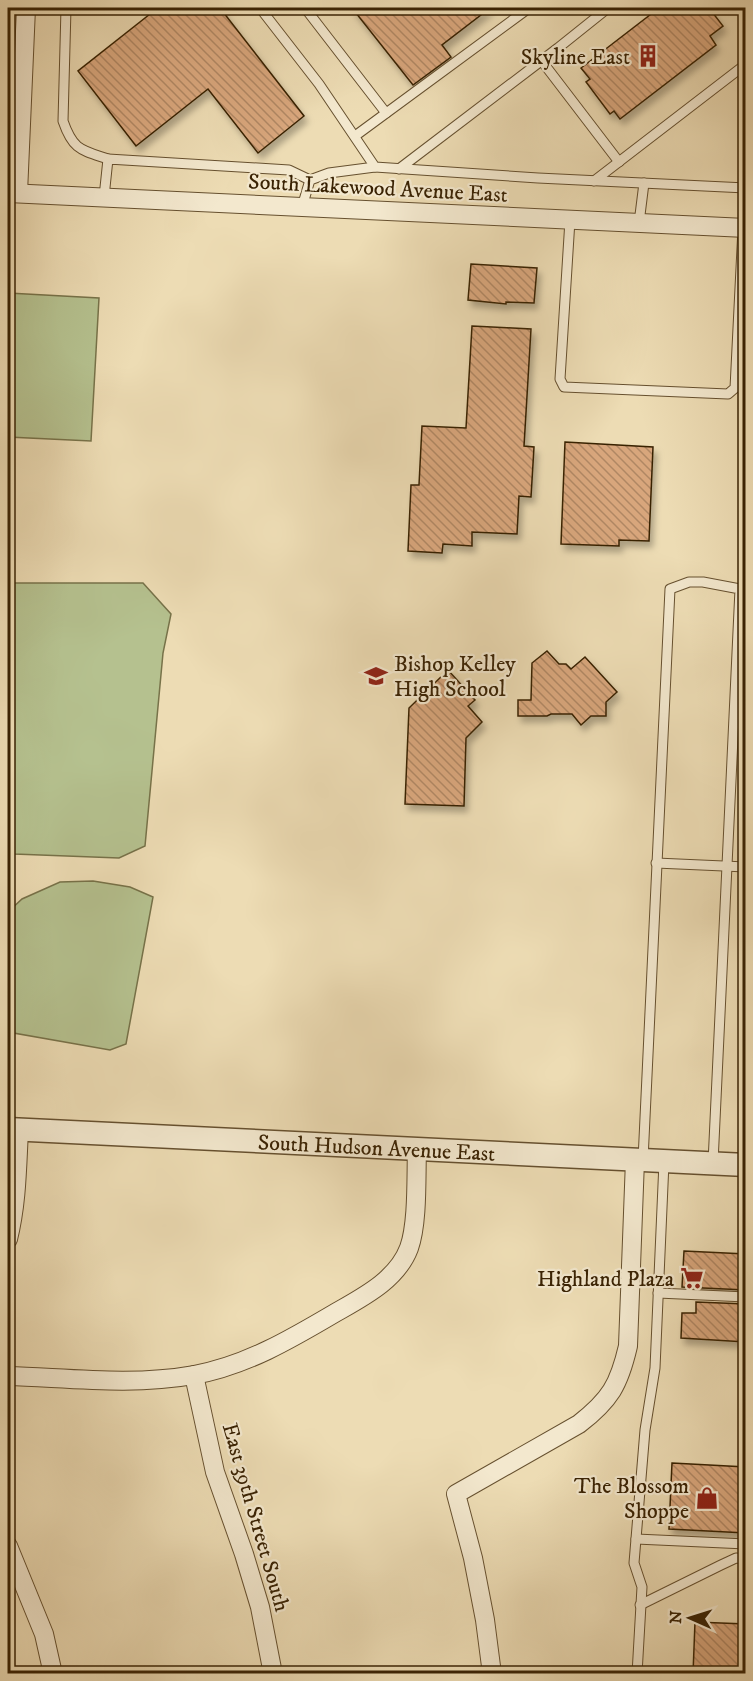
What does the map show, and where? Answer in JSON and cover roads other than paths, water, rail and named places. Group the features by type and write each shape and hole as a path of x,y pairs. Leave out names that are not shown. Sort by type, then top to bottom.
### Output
{"street":[{"path":"13,193 26,8"},
{"name":"South Lakewood Avenue East","path":"13,193 744,228"},
{"path":"8,1239 15,1204 13,1129"},
{"name":"South Hudson Avenue East","path":"13,1129 746,1165"},
{"path":"8,1376 116,1380 195,1375 257,1355 286,1341 365,1296 384,1282 399,1266 408,1250 414,1231 417,1149"},
{"path":"492,1674 485,1620 473,1558 456,1494 579,1424 597,1410 612,1392 622,1372 628,1346 647,1161"},
{"name":"East 39th Street South","path":"195,1375 214,1472 244,1554 260,1607 273,1674"},
{"path":"8,1546 11,1565 44,1634 54,1674"}],"lane":[{"path":"66,8 63,122 69,139 84,152 108,159 289,170 310,180 329,173 375,167 746,188"},
{"path":"260,8 319,84 375,167"},
{"path":"305,8 386,113"},
{"path":"355,136 529,8"},
{"path":"399,169 608,8"},
{"path":"542,60 619,162"},
{"path":"594,181 746,64"},
{"path":"104,197 108,159"},
{"path":"302,207 310,180"},
{"path":"639,223 644,183"},
{"path":"570,220 560,379 564,387 728,394 735,388 744,228"},
{"path":"637,1674 642,1587 634,1563 645,1430 655,1368 658,1293 647,1161 656,862 670,589 689,582 715,583 740,589 741,656 726,867 712,1163"},
{"path":"656,862 746,867"},
{"path":"658,1293 746,1297"},
{"path":"636,1539 746,1544"},
{"path":"640,1605 736,1558 746,1559"}],"place":[{"name":"Skyline East","path":"648,56"},
{"name":"Bishop Kelley High School","path":"376,676"},
{"name":"Highland Plaza","path":"692,1278"},
{"name":"The Blossom Shoppe","path":"707,1498"}]}
